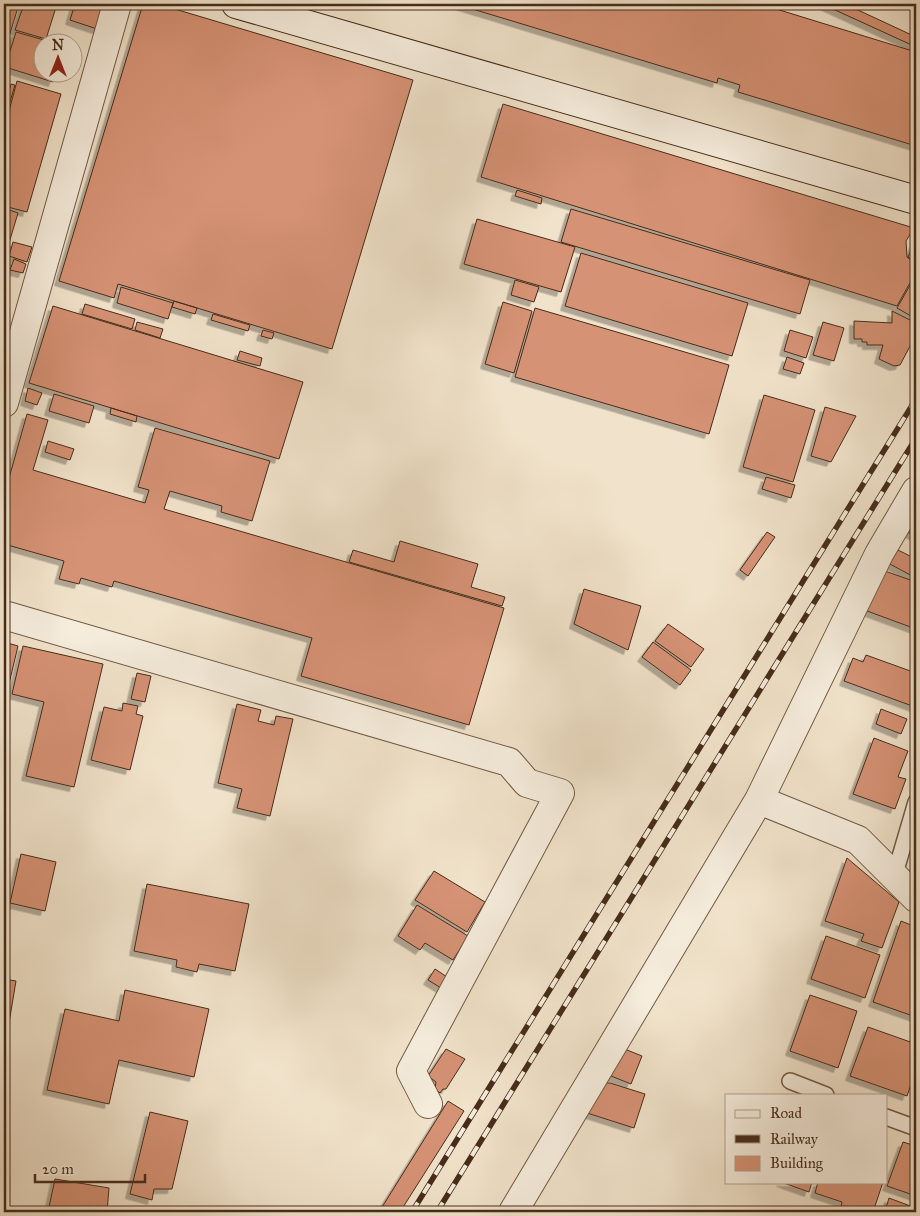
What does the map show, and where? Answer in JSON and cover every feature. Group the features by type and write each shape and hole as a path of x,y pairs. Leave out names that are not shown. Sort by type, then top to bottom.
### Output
{"street":[{"path":"4,403 117,4"},
{"path":"236,4 916,200"},
{"path":"513,1212 759,800 879,554 916,491"},
{"path":"4,615 509,762 527,783 560,793 411,1072 428,1104"},
{"path":"759,800 858,840 916,898"}],"lane":[{"path":"894,876 916,802"},
{"path":"790,1081 823,1094"},
{"path":"888,1118 916,1128"}],"building":[{"path":"4,4 19,4 4,53"},
{"path":"24,4 57,4 48,32 32,32 32,35 15,30"},
{"path":"75,4 108,4 100,30 70,20"},
{"path":"143,4 158,4 413,80 332,349 118,284 114,298 59,281"},
{"path":"456,4 760,4 916,52 916,146 738,92 740,85 718,78 717,83"},
{"path":"822,4 845,4 916,37 916,47"},
{"path":"16,32 32,37 32,75 5,67"},
{"path":"17,81 61,94 27,212 4,206 4,130"},
{"path":"11,84 15,85 9,105 5,105"},
{"path":"503,104 914,228 906,241 907,257 916,264 916,272 897,306 481,177"},
{"path":"517,190 542,198 541,204 515,196"},
{"path":"4,208 18,213 6,253 4,252"},
{"path":"571,209 810,280 800,314 561,242"},
{"path":"477,219 575,247 561,292 464,264"},
{"path":"916,240 916,262 908,257"},
{"path":"13,242 32,247 27,262 9,256"},
{"path":"581,253 748,303 732,356 565,306"},
{"path":"14,259 26,264 23,273 10,270"},
{"path":"916,275 916,319 897,308"},
{"path":"515,280 539,287 534,302 511,295"},
{"path":"121,287 173,303 168,319 117,303"},
{"path":"174,301 197,308 195,314 172,307"},
{"path":"503,302 532,311 514,373 485,364"},
{"path":"85,304 135,319 132,329 82,314"},
{"path":"53,306 303,382 279,459 29,383"},
{"path":"535,308 729,365 709,434 515,377"},
{"path":"892,311 916,323 916,335 900,365 894,366 879,359 883,345 867,345 867,342 862,342 862,339 854,339 854,321 892,323"},
{"path":"213,314 250,325 248,331 211,320"},
{"path":"137,322 163,329 160,338 135,330"},
{"path":"823,322 844,328 834,361 813,355"},
{"path":"263,330 274,333 272,339 261,336"},
{"path":"790,330 813,337 806,358 784,351"},
{"path":"240,351 262,358 260,366 237,360"},
{"path":"787,357 804,363 800,374 783,369"},
{"path":"28,388 42,393 37,405 25,401"},
{"path":"54,394 94,406 89,423 49,411"},
{"path":"764,395 815,410 793,482 743,467"},
{"path":"825,407 856,416 831,462 811,456"},
{"path":"111,408 137,416 136,422 110,414"},
{"path":"27,414 48,420 33,470 145,503 149,490 138,487 155,428 270,461 252,521 221,512 222,506 170,491 164,509 504,608 469,725 301,676 312,638 114,581 112,587 81,578 79,584 59,579 64,561 4,544 4,496"},
{"path":"48,441 74,449 70,460 45,452"},
{"path":"766,477 795,485 791,498 762,489"},
{"path":"916,514 916,536 907,532"},
{"path":"767,532 775,537 748,576 740,570"},
{"path":"400,541 478,564 471,587 505,597 502,606 349,562 353,550 394,562"},
{"path":"896,549 916,559 916,578 888,563"},
{"path":"882,570 916,582 916,629 867,611"},
{"path":"584,589 641,606 628,650 574,624"},
{"path":"668,624 704,649 691,667 655,641"},
{"path":"4,642 18,646 4,705"},
{"path":"653,642 691,670 680,685 642,657"},
{"path":"23,646 103,664 74,787 26,776 44,702 12,694"},
{"path":"866,655 916,673 915,707 844,681 853,658 863,662"},
{"path":"137,673 151,676 145,702 131,699"},
{"path":"123,703 138,706 136,714 143,716 130,770 91,760 104,707 122,711"},
{"path":"237,704 261,710 258,721 274,725 276,716 293,719 270,816 237,808 242,789 218,783"},
{"path":"881,709 907,719 901,734 876,724"},
{"path":"874,738 908,751 898,777 906,779 895,809 853,794"},
{"path":"21,854 56,862 45,911 10,903"},
{"path":"847,858 899,902 882,948 861,941 864,934 825,921"},
{"path":"434,871 485,902 467,932 415,900"},
{"path":"147,884 249,904 235,971 199,964 197,972 176,967 177,960 134,951"},
{"path":"417,905 468,936 453,960 425,943 420,950 398,936"},
{"path":"901,921 916,927 916,1017 873,1002"},
{"path":"826,936 880,955 865,998 811,979"},
{"path":"435,969 447,977 441,988 428,980"},
{"path":"4,979 16,981 6,1041 4,1040"},
{"path":"125,990 209,1009 194,1077 119,1060 109,1104 47,1090 65,1009 119,1021"},
{"path":"810,995 857,1011 838,1068 790,1051"},
{"path":"868,1027 916,1044 916,1070 907,1096 850,1076"},
{"path":"622,1048 642,1056 631,1084 611,1076"},
{"path":"446,1049 465,1059 446,1089 443,1089 440,1093 435,1089 436,1082 428,1076"},
{"path":"602,1083 610,1083 645,1094 634,1128 584,1112"},
{"path":"448,1101 464,1111 400,1212 379,1212"},
{"path":"150,1112 188,1121 172,1189 154,1189 152,1200 130,1194"},
{"path":"903,1142 916,1146 916,1196 887,1186"},
{"path":"55,1179 109,1188 107,1212 48,1212"},
{"path":"787,1184 811,1184 809,1192"},
{"path":"817,1184 882,1184 873,1212 854,1212 841,1208 842,1202 815,1193"},
{"path":"889,1198 913,1207 911,1212 885,1211"}],"railway":[{"path":"412,1212 916,399"},
{"path":"437,1212 916,438"}]}
